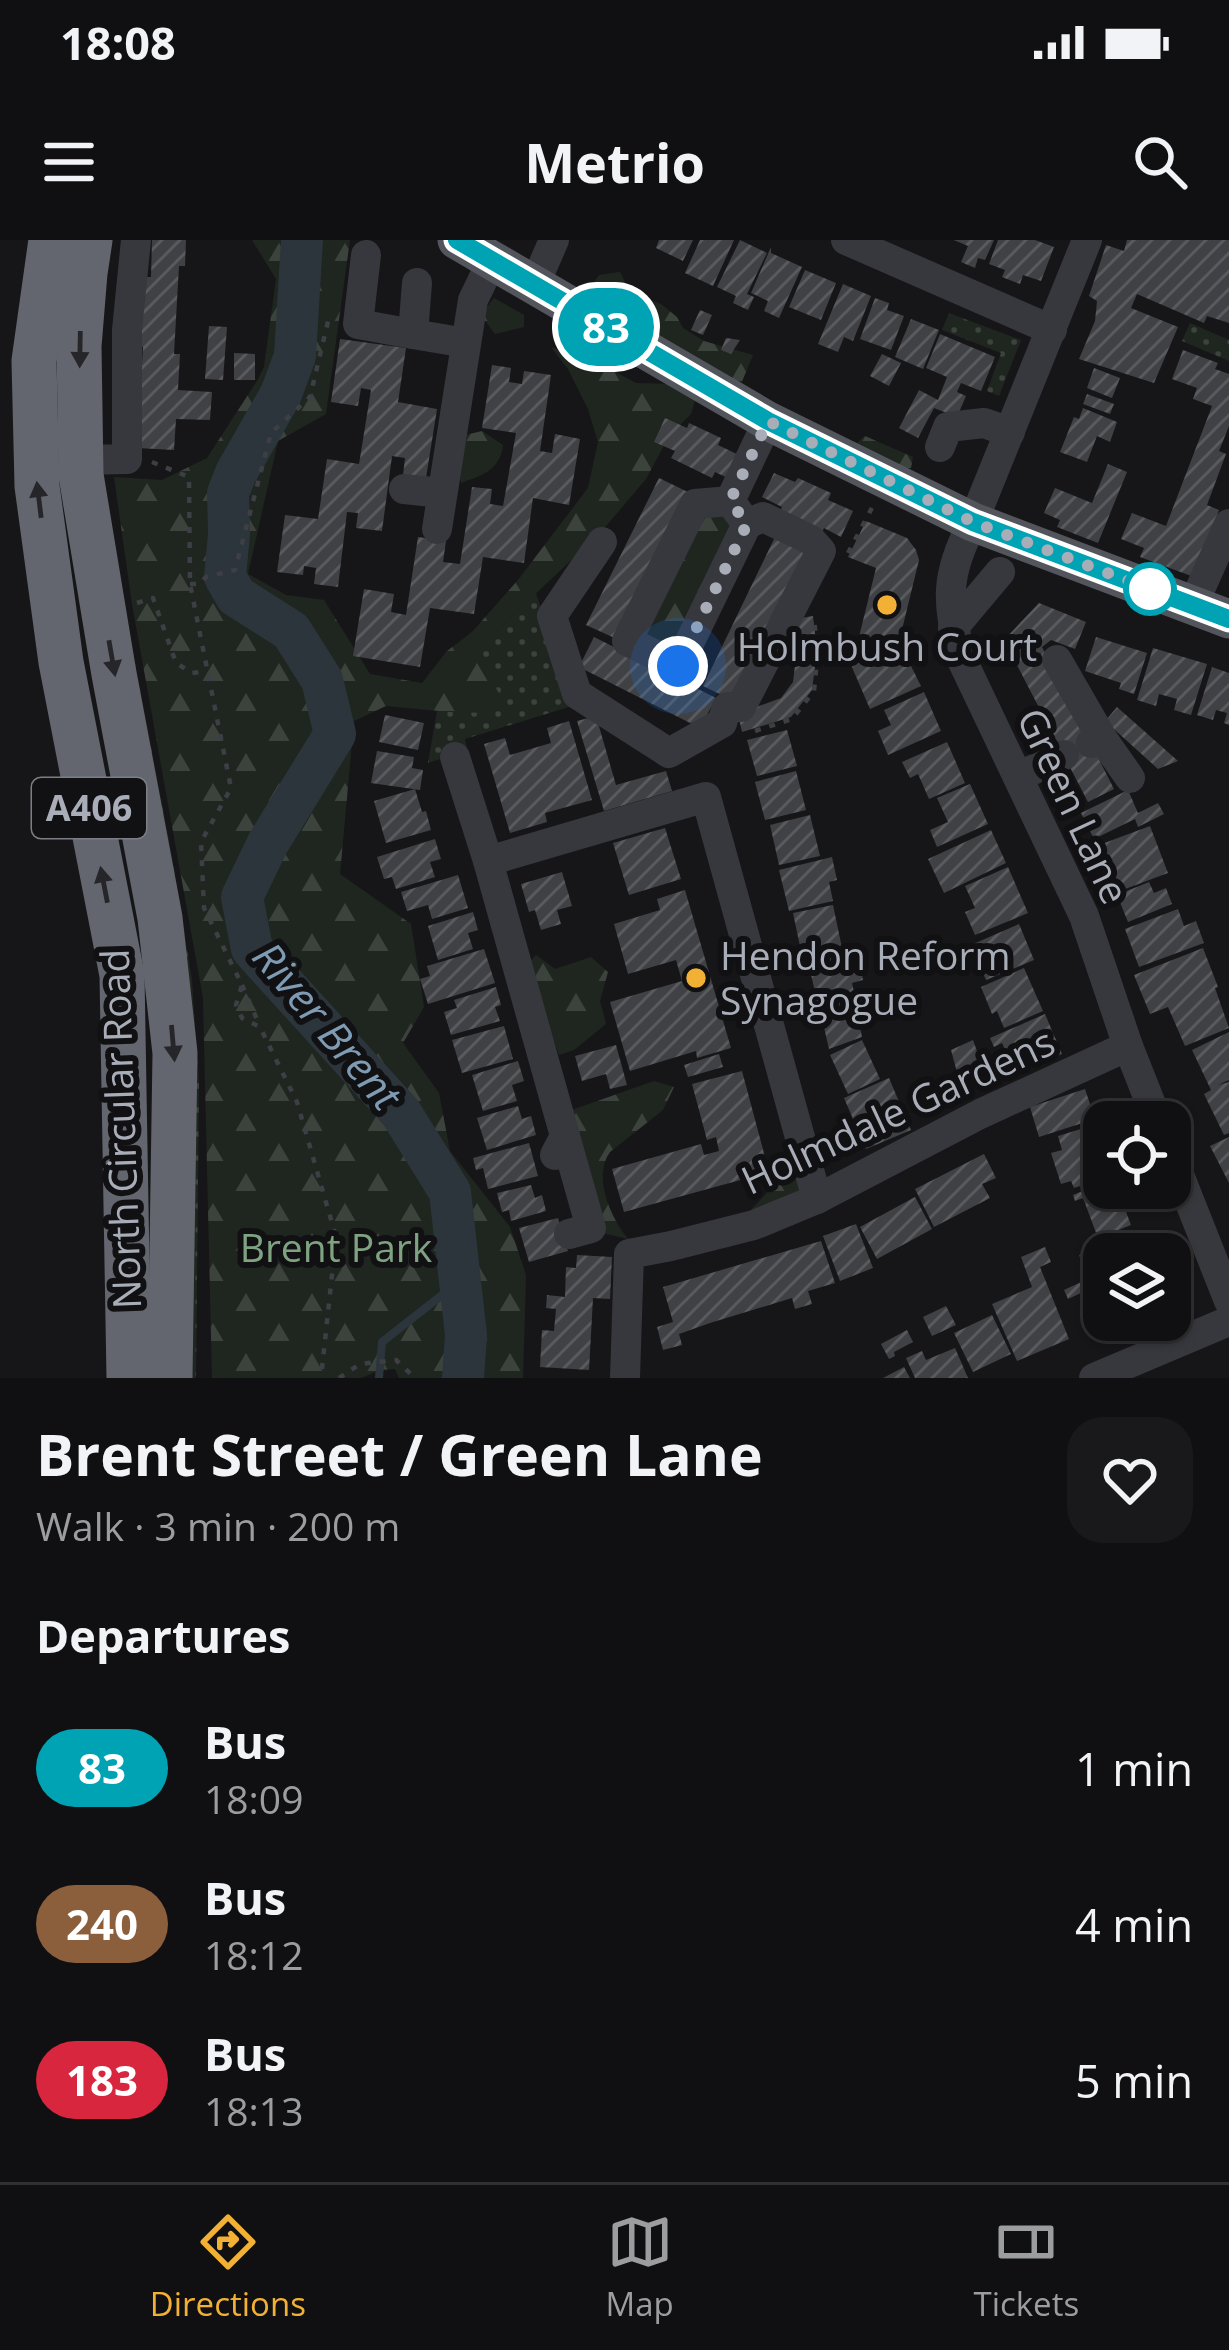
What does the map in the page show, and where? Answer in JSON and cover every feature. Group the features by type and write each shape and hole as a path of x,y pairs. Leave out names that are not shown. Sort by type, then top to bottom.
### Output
{"highway":[{"name":"North Circular Road","path":"51,240 34,361 37,486 61,662 122,975 129,1378"},
{"name":"North Circular Road","path":"90,240 79,346 80,460 160,918 175,1053 170,1378"}],"main road":[{"path":"457,240 768,421 973,522 1211,612"}],"street":[{"path":"80,460 127,459 128,330 136,240"},
{"path":"534,286 554,240"},
{"path":"846,240 1052,330"},
{"name":"Green Lane","path":"1087,240 957,552 949,587 962,660 1084,916 1150,1101"},
{"path":"366,255 358,324 466,343"},
{"path":"436,529 473,300 492,261"},
{"path":"413,334 417,284"},
{"path":"602,542 552,616 577,694 669,753 722,723 727,706 741,706 821,551 811,540 763,517 739,512 695,504 627,641 678,666 739,512 768,421"},
{"path":"940,447 948,427 984,423 1010,432"},
{"path":"404,489 442,494"},
{"path":"1211,612 1229,524"},
{"path":"953,628 1000,572"},
{"path":"1057,660 1086,745 1130,778"},
{"path":"1018,777 1086,745"},
{"path":"455,757 488,861 560,1146 591,1228 569,1234"},
{"path":"488,861 706,797 817,1199"},
{"name":"Holmdale Gardens","path":"625,1378 628,1254 754,1225 817,1199 980,1114 1128,1046"},
{"path":"1191,1201 1227,1288"},
{"path":"1094,1378 1229,1321"}],"path":[{"path":"190,584 235,570 271,433 310,397 332,307"},
{"path":"127,459 159,462 189,477 190,584 231,788 201,842 204,908 296,1102 336,1238 321,1378"},
{"path":"126,605 153,598 176,663 192,673 207,670"},
{"path":"242,985 236,1005 242,1018 260,1027"},
{"path":"338,1378 360,1364 396,1360 416,1378"}],"green space":[{"name":"Brent Park","path":"252,240 350,240 326,414 278,441 248,574 286,595 324,600 370,674 422,683 518,580 588,488 598,442 588,409 551,347 636,383 670,384 695,400 691,414 669,436 646,479 601,532 477,649 499,694 490,713 386,706 354,721 340,874 411,924 424,1007 403,1043 439,1093 450,1151 510,1227 526,1275 523,1378 399,1378 395,1369 361,1378 212,1378 203,998 132,604 114,477 162,480 207,458 257,381 264,367 276,279"},
{"path":"620,272 630,292 661,304 683,328 704,341 753,355 741,384 587,293 599,275"},
{"path":"494,298 524,315 524,327 495,334 481,315"},
{"path":"949,313 1021,340 999,396 987,391 1001,353 942,330"},
{"path":"1190,323 1229,340 1229,361 1182,341"},
{"path":"482,431 503,445 501,453 489,470 461,483 455,460 461,436"},
{"path":"865,436 913,457 911,468 899,469 856,444"},
{"path":"99,474 192,980 199,1084 196,1378 187,1378"},
{"path":"727,512 735,529 674,655 637,638 700,513"},
{"path":"536,593 572,706 465,739 467,750 428,763 437,711 490,712 477,649"},
{"path":"536,955 555,969 591,957 608,972 600,1001 606,1024 574,1050 559,1055 527,965"},
{"path":"654,1081 674,1087 663,1110 610,1152 603,1173 610,1209 628,1239 598,1232 569,1111"},
{"path":"790,1161 805,1192 748,1213 778,1181"}],"building":[{"path":"152,240 186,240 185,266 179,266 174,354 180,354 178,390 212,392 210,420 176,419 174,450 137,448 143,347 135,346 138,277 151,277"},
{"path":"659,240 693,240 683,261 656,248"},
{"path":"700,240 734,240 713,286 685,273"},
{"path":"740,240 767,253 747,294 754,297 748,310 733,303 736,296 717,287"},
{"path":"954,240 994,240 985,260 978,258 975,268 961,262 968,246"},
{"path":"998,240 1035,240 1054,247 1041,281 1023,275 1020,284 1002,277 1005,270 989,264"},
{"path":"1127,240 1229,240 1229,323 1207,316 1204,323 1137,294 1131,308 1178,327 1154,383 1079,359 1095,321 1097,301 1089,296 1106,245 1124,251"},
{"path":"771,247 771,253 802,267 779,318 764,311 768,301 751,293"},
{"path":"805,270 836,283 821,320 789,307"},
{"path":"843,284 871,296 853,341 844,337 838,352 818,344"},
{"path":"875,298 889,303 887,310 904,316 891,350 860,339"},
{"path":"700,310 712,315 703,335 691,330"},
{"path":"911,319 939,330 923,369 895,357"},
{"path":"209,326 227,327 223,380 205,379"},
{"path":"940,334 995,357 981,391 961,383 957,392 966,396 957,417 934,408 918,438 899,428 919,390 938,400 947,377 926,368"},
{"path":"726,338 740,340 731,354 721,350"},
{"path":"340,339 406,348 398,402 437,409 426,478 403,475 405,458 392,456 382,531 356,528 358,513 347,512 338,587 314,584 316,568 304,566 303,575 277,572 285,515 318,519 327,459 359,464 371,390 361,388 358,406 331,402"},
{"path":"1183,350 1218,363 1215,369 1229,374 1229,426 1219,451 1226,454 1207,505 1219,510 1194,577 1140,557 1144,548 1121,539 1132,513 1166,526 1212,406 1193,399 1197,388 1172,379"},
{"path":"234,353 255,354 255,380 234,380"},
{"path":"882,354 901,363 889,386 870,376"},
{"path":"492,365 511,368 509,382 522,384 524,371 551,375 540,451 552,453 555,434 580,439 569,505 533,498 524,563 483,557 474,614 430,608 420,667 353,656 364,589 394,594 391,612 406,615 418,537 446,541 443,562 460,564 472,487 492,489 490,504 503,506 516,433 482,428"},
{"path":"1094,368 1120,378 1112,398 1087,388"},
{"path":"1087,394 1114,404 1110,414 1083,404"},
{"path":"1083,408 1117,422 1110,442 1097,436 1087,462 1060,452 1074,417 1079,419"},
{"path":"665,418 721,438 718,445 743,457 732,480 715,472 712,478 671,458 675,451 654,442"},
{"path":"1108,464 1127,472 1098,543 1057,527 1060,520 1044,513 1055,488 1092,503"},
{"path":"774,473 831,493 828,500 853,511 841,537 824,528 821,534 779,514 782,507 762,497"},
{"path":"659,478 692,494 619,640 586,625"},
{"name":"Holmbush Court","path":"866,521 907,538 919,560 899,642 859,657 856,649 876,568 848,557"},
{"path":"775,537 809,553 736,702 703,686"},
{"path":"1039,603 1086,622 1075,649 1051,640 1042,647 1114,789 1088,802 1004,640"},
{"path":"813,616 817,651 812,690 791,717 742,732 738,714 781,698 793,682 794,619"},
{"path":"594,637 716,698 700,728 579,667"},
{"path":"1096,637 1147,653 1134,694 1119,689 1121,683 1085,671"},
{"path":"901,646 921,686 870,709 851,665"},
{"path":"1153,648 1207,664 1191,715 1174,710 1177,699 1159,694 1156,706 1137,700"},
{"path":"1212,667 1229,673 1229,725 1224,723 1227,713 1216,710 1213,720 1197,715"},
{"path":"924,692 941,731 888,755 878,731 891,725 884,710"},
{"path":"1117,707 1178,761 1158,769 1105,721"},
{"path":"385,715 424,723 418,750 379,742"},
{"path":"596,716 616,785 666,771 672,791 604,811 577,721"},
{"path":"569,721 592,800 545,813 547,822 510,833 484,744 505,738 510,755 551,743 547,728"},
{"path":"787,730 797,766 757,776 747,740"},
{"path":"947,742 965,783 929,799 918,774 910,778 902,762"},
{"path":"377,751 414,757 412,768 423,770 420,790 371,783"},
{"path":"796,771 806,810 765,820 755,782"},
{"path":"970,784 988,824 937,847 930,830 948,822 937,798"},
{"path":"415,789 431,830 386,843 374,801"},
{"path":"1128,790 1138,813 1158,803 1164,814 1138,827 1135,819 1094,839 1081,813"},
{"path":"810,815 820,856 779,865 770,825"},
{"path":"1150,826 1168,873 1117,892 1099,845"},
{"path":"665,828 681,879 629,895 613,843"},
{"path":"991,830 1006,863 944,893 928,859"},
{"path":"435,839 441,859 430,862 435,877 396,889 392,877 384,879 377,857"},
{"path":"832,857 837,880 829,882 833,901 789,911 779,870"},
{"path":"1008,867 1028,913 975,935 965,912 975,908 965,886"},
{"path":"562,872 572,906 557,910 561,924 541,930 535,910 529,912 521,884"},
{"path":"458,875 468,908 432,919 428,905 407,911 401,892"},
{"path":"1149,882 1154,893 1166,888 1172,904 1128,922 1117,895"},
{"name":"Hendon Reform Synagogue","path":"685,890 731,1048 697,1058 696,1051 630,1071 610,1002 682,981 676,960 628,974 614,924 660,910 657,899"},
{"path":"833,905 842,948 802,956 793,913"},
{"path":"1178,909 1184,926 1196,921 1204,943 1139,967 1125,929"},
{"path":"473,912 478,930 468,933 473,949 438,960 428,926"},
{"path":"1019,924 1034,960 986,980 971,945"},
{"path":"1203,948 1229,1028 1185,1046 1168,1007 1150,1014 1134,975"},
{"path":"484,949 495,983 428,1004 420,979 430,976 427,966"},
{"path":"844,952 848,967 860,964 863,980 852,983 854,992 817,1001 808,961"},
{"path":"1024,968 1043,1011 1004,1028 997,1011 992,1014 981,987"},
{"path":"496,987 500,1021 451,1035 444,1012 457,1008 454,1000"},
{"path":"854,997 862,1037 829,1049 819,1006"},
{"path":"1045,1014 1062,1054 1016,1074 1002,1043 994,1047 990,1038"},
{"path":"504,1026 513,1059 462,1073 452,1040"},
{"path":"1229,1032 1229,1080 1218,1085 1229,1082 1229,1133 1224,1135 1204,1094 1211,1090 1192,1050"},
{"path":"862,1040 880,1079 848,1094 830,1055"},
{"path":"973,1040 984,1071 959,1085 962,1095 936,1106 929,1091 958,1076 951,1050"},
{"path":"616,1045 627,1085 610,1089 606,1074 582,1081 575,1056"},
{"path":"719,1054 723,1067 688,1077 684,1065"},
{"path":"518,1061 524,1081 512,1085 517,1101 483,1111 472,1075"},
{"path":"742,1071 769,1172 624,1212 612,1169 701,1144 704,1155 719,1151 716,1137 707,1140 692,1084"},
{"path":"889,1078 911,1130 866,1149 844,1098"},
{"path":"1085,1089 1089,1101 1083,1101 1083,1123 1039,1137 1030,1107"},
{"path":"518,1106 522,1119 531,1116 536,1135 487,1150 477,1118"},
{"path":"1083,1128 1083,1185 1061,1184 1051,1153 1062,1150 1058,1136"},
{"path":"1229,1137 1229,1183 1210,1146"},
{"path":"529,1143 538,1176 488,1189 483,1168 476,1170 473,1158"},
{"path":"984,1154 996,1178 982,1184 990,1198 934,1227 915,1189"},
{"path":"531,1185 535,1198 542,1195 546,1211 511,1221 509,1210 502,1212 497,1193"},
{"path":"915,1197 932,1229 877,1259 860,1227"},
{"path":"1087,1209 1125,1209 1131,1225 1096,1233"},
{"path":"558,1218 568,1251 529,1262 519,1228"},
{"path":"856,1224 873,1268 840,1281 823,1236"},
{"path":"821,1241 835,1283 808,1291 812,1304 795,1309 792,1298 710,1323 679,1334 682,1345 663,1350 657,1327 673,1322 663,1287"},
{"path":"1045,1247 1051,1262 1040,1267 1069,1339 1017,1361 992,1304 1032,1287 1021,1257"},
{"path":"577,1255 612,1257 610,1299 593,1298 589,1370 540,1367 542,1330 554,1331 556,1309 546,1308 547,1295 565,1297 566,1267 576,1268"},
{"path":"1083,1281 1083,1292 1068,1299 1064,1290"},
{"path":"946,1306 956,1325 932,1336 923,1317"},
{"path":"992,1315 1011,1354 973,1372 954,1333"},
{"path":"907,1330 913,1342 889,1359 881,1344"},
{"path":"955,1348 968,1378 915,1378 906,1358 922,1351 926,1360"},
{"path":"904,1367 910,1378 883,1378"}],"waterway":[{"name":"River Brent","path":"302,240 295,356 281,394 228,493 225,577 236,596 291,631 322,680 335,734 268,843 242,897 252,949 401,1113 450,1192 466,1335 463,1378"},
{"path":"379,1378 382,1342 460,1281"}],"bus line":[{"name":"83","path":"457,240 768,421 973,522 1229,619"}],"place":[{"name":"Holmbush Court","path":"887,605"},
{"name":"Hendon Reform Synagogue","path":"696,978"}],"route":[{"path":"678,666 747,524 730,501 768,421 973,522 1150,589"}]}
